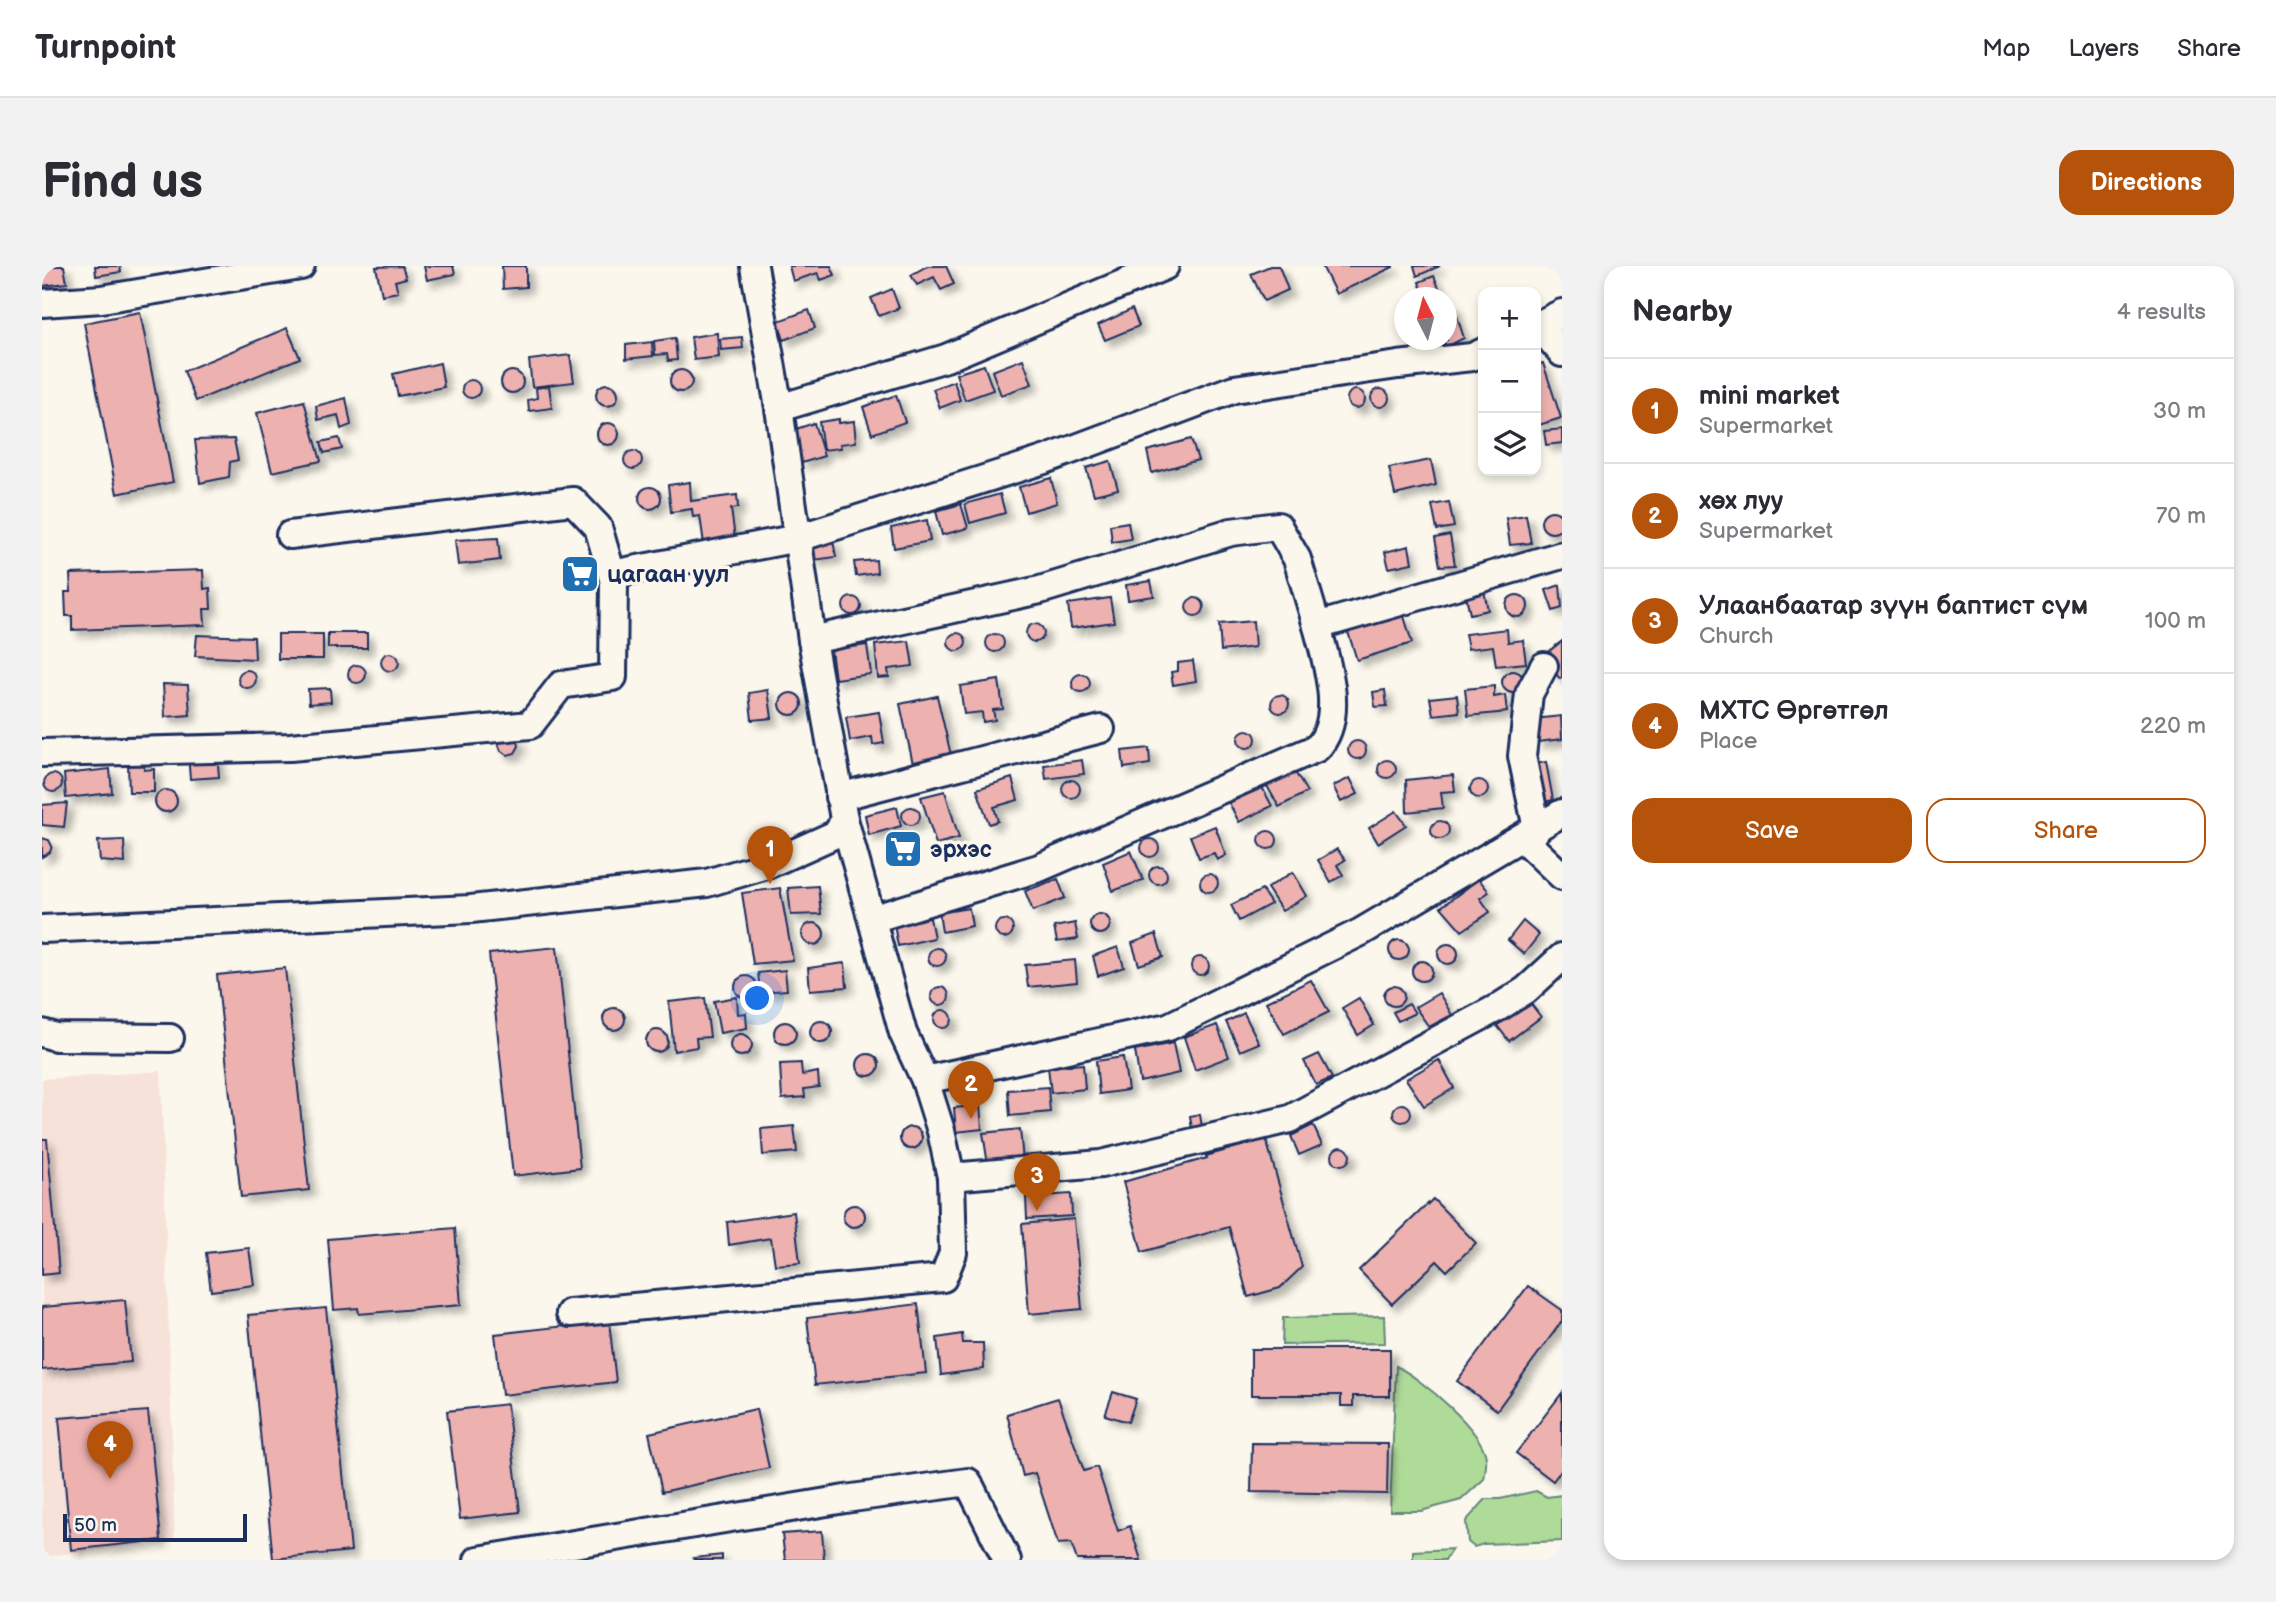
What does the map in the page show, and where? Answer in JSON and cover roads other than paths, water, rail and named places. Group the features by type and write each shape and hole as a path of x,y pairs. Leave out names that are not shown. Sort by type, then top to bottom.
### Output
{"street":[{"path":"42,303 102,299 301,266"},
{"path":"570,1313 943,1278 953,1253 951,1177 941,1132 925,1080 903,1033 841,808 812,640 779,408 754,266"},
{"path":"779,408 946,358 1165,266"},
{"path":"1541,323 1562,313"},
{"path":"1541,329 1562,353"},
{"path":"612,574 798,538 1047,458 1234,388 1478,354"},
{"path":"42,753 289,747 530,724 561,685 613,677 614,582 598,527 573,501 290,535"},
{"path":"812,640 1040,590 1231,532 1278,526 1297,559 1331,680 1332,705 1328,737 1317,748 1039,868 872,919"},
{"path":"1317,626 1562,555"},
{"path":"1544,666 1529,694 1522,756 1529,834 1562,876"},
{"path":"841,808 1101,729"},
{"path":"42,929 471,909 707,883 768,865 838,833 841,808"},
{"path":"925,1080 1168,1027 1361,932 1562,813"},
{"path":"951,1177 1101,1164 1290,1119 1499,1007 1525,990 1562,957"},
{"path":"42,1032 56,1037 170,1038"},
{"path":"478,1560 845,1499 968,1482 1007,1560"}],"place":[{"name":"цагаан уул","path":"580,574"},
{"name":"эрхэс","path":"903,849"},
{"name":"mini market","path":"770,884"},
{"name":"хөх луу","path":"971,1119"},
{"name":"Улаанбаатар зүүн баптист сүм","path":"1037,1211"},
{"name":"МХТС Өргөтгөл","path":"110,1479"}]}
